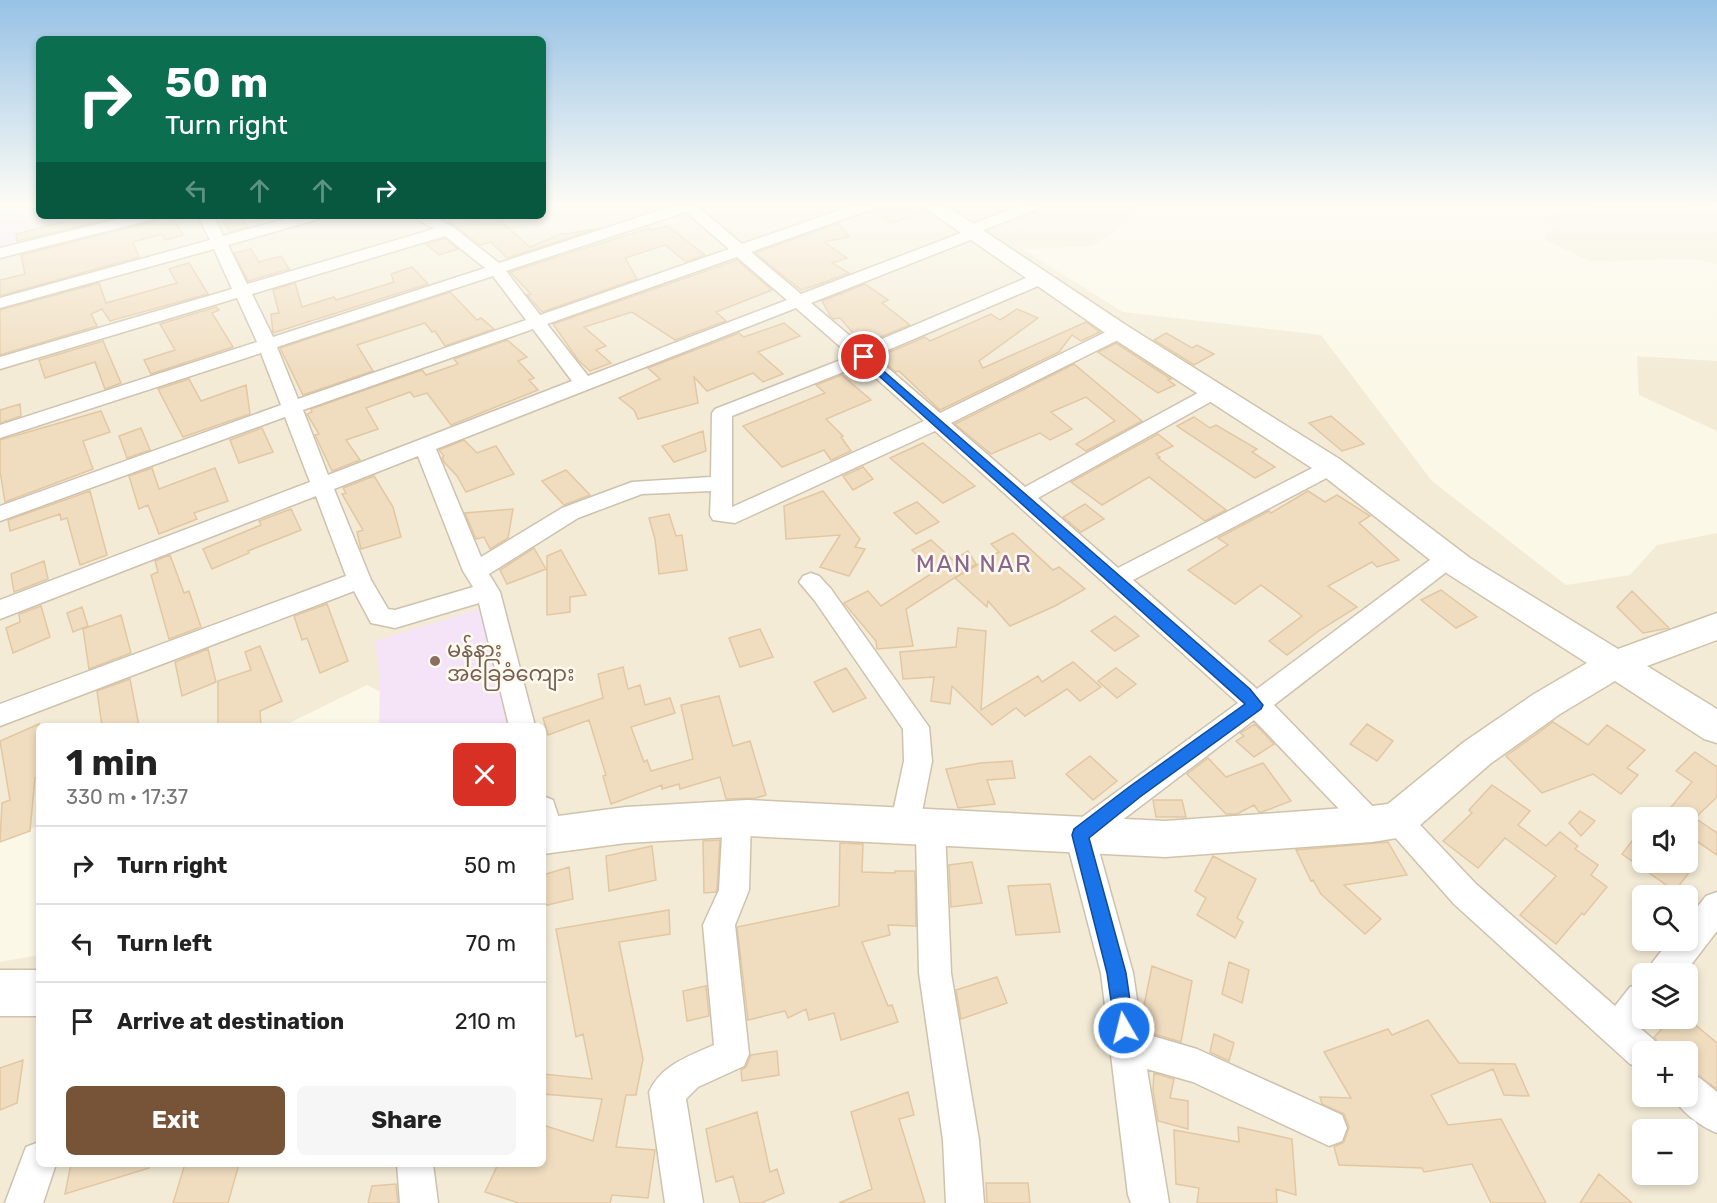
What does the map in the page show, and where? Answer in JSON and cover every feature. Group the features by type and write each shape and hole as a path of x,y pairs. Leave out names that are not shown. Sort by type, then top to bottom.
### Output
{"street":[{"path":"0,303 160,259"},
{"path":"227,259 267,344 359,580 380,617 395,619 488,592"},
{"path":"0,363 350,259"},
{"path":"484,259 496,269 585,385"},
{"path":"0,432 526,259"},
{"path":"0,514 291,408 538,323 713,259"},
{"path":"748,259 938,422 1245,693 1255,705 1384,822 1632,1043"},
{"path":"0,610 323,487 903,259"},
{"path":"1010,259 1331,467 1450,557 1717,728"},
{"path":"1039,279 862,356 722,413 721,515 735,516 938,422 1120,332"},
{"path":"1022,498 1214,392"},
{"path":"425,447 475,571 488,592 521,723"},
{"path":"1116,579 1331,467"},
{"path":"475,571 570,513 640,487 722,483"},
{"path":"1080,835 1450,557"},
{"path":"0,715 359,580"},
{"path":"811,582 837,614 916,727 917,826 935,973 961,1140 965,1203"},
{"path":"546,826 626,825 737,818 1165,839 1384,822 1547,704 1615,664 1717,626"},
{"path":"684,1203 667,1092 686,1075 732,1053 718,925 734,890 737,818"},
{"path":"1080,835 1117,973 1147,1195 1150,1203"},
{"path":"1672,963 1717,907"},
{"path":"0,993 36,993"},
{"path":"1617,1030 1632,1011"},
{"path":"1127,1046 1197,1066 1329,1128"},
{"path":"1698,1099 1717,1115"},
{"path":"24,1203 37,1167"},
{"path":"415,1167 419,1203"}],"shaded area":[{"path":"0,259 1038,259 1123,312 1321,335 1432,481 1566,585 1630,575 1657,545 1717,533 1717,1203 0,1203 0,962 36,956 36,1167 546,1167 546,723 382,723 383,693 367,685 289,723 36,723 36,827 0,839"},
{"path":"1585,259 1661,259 1591,262"},
{"path":"1694,259 1717,259 1717,264"},
{"path":"1637,356 1717,361 1717,431 1639,395"},
{"name":"မန်နား အခြေခံကျေား","path":"482,608 507,723 379,723 380,680 375,641"}],"building":[{"path":"22,259 131,259 0,296 0,280 25,274"},
{"path":"237,259 257,259 259,262 283,259 289,269 248,281"},
{"path":"551,259 626,259 637,279 542,312 527,295 531,294 510,272"},
{"path":"763,259 844,259 832,263 849,273 801,290"},
{"path":"737,260 772,290 716,312 726,321 675,340 632,312 584,327 606,346 596,350 611,363 590,371 578,360 553,324"},
{"path":"189,263 208,294 110,321 102,309 91,314 97,326 0,355 0,310 99,283 106,303 177,283 169,269"},
{"path":"412,267 428,284 273,333 271,314 279,313 273,290 295,283 302,307 334,297 336,300 394,282 391,274"},
{"path":"865,284 888,300 882,303 910,325 863,344 840,318 831,317 822,301"},
{"path":"450,292 477,320 481,318 494,329 445,346 435,331 432,332 425,323 357,345 373,371 303,395 280,348"},
{"path":"216,307 219,310 212,313 233,347 151,374 144,360 175,350 160,324"},
{"path":"1017,309 1038,318 979,361 983,368 1086,322 1100,332 1081,341 1072,335 1059,352 940,410 899,371 896,372 878,357 925,337 930,341 991,314 1000,320"},
{"path":"784,323 800,336 758,352 783,374 763,382 753,373 707,391 694,377 698,403 638,419 634,410 619,398 660,379 648,368 739,333 744,337"},
{"path":"1166,333 1192,348 1197,345 1214,354 1194,365 1154,340"},
{"path":"507,340 527,357 518,361 534,378 529,380 538,390 451,425 427,393 414,397 410,392 366,408 378,429 346,440 360,460 332,471 315,435 319,434 307,414 312,412 311,409 422,370 426,375 458,364 454,359"},
{"path":"103,341 121,383 105,389 95,362 45,378 39,360"},
{"path":"1116,343 1171,379 1168,380 1175,385 1158,393 1098,352"},
{"path":"1074,364 1142,421 1086,451 1076,444 1115,421 1086,397 1051,412 1072,429 1050,440 1040,433 991,454 955,424"},
{"path":"842,375 871,400 826,419 843,436 841,437 851,451 831,460 824,450 782,467 743,426 825,393 816,385"},
{"path":"189,379 201,401 246,385 250,414 183,437 158,389"},
{"path":"20,404 21,416 0,423 0,410"},
{"path":"101,411 110,432 83,441 93,469 5,502 0,471 0,440"},
{"path":"1331,416 1364,444 1342,451 1309,423"},
{"path":"1194,417 1210,428 1216,425 1257,449 1252,452 1275,467 1255,478 1177,426"},
{"path":"141,428 150,450 127,458 119,436"},
{"path":"262,428 273,452 239,463 230,440"},
{"path":"703,431 706,451 674,462 662,446"},
{"path":"1158,434 1173,446 1156,454 1160,457 1158,458 1226,510 1205,521 1149,477 1102,505 1071,482"},
{"path":"464,440 477,453 496,446 514,474 466,492 457,476 444,462 442,458 444,456 439,450"},
{"path":"923,443 975,486 943,503 890,458"},
{"path":"863,467 873,479 853,490 843,476"},
{"path":"152,468 159,489 215,468 228,501 194,513 197,519 159,534 148,505 139,509 129,476"},
{"path":"566,470 590,495 564,505 542,481"},
{"path":"374,476 393,507 401,537 361,549 357,532 363,530 342,494 346,493 343,488"},
{"path":"90,491 107,555 80,565 67,518 61,520 60,514 10,531 8,520"},
{"path":"823,491 860,539 855,547 865,549 849,576 820,567 840,535 786,539 784,506"},
{"path":"1308,491 1325,502 1337,495 1370,516 1359,523 1399,560 1377,567 1372,562 1328,586 1357,607 1320,630 1287,655 1269,641 1302,616 1261,585 1235,604 1188,570 1228,545 1218,538 1269,511 1271,513"},
{"path":"917,502 939,522 916,534 894,513"},
{"path":"1085,504 1104,519 1081,532 1063,517"},
{"path":"291,509 301,530 248,551 249,553 212,569 203,549 261,525 259,521"},
{"path":"513,509 508,538 490,549 484,537 476,539 465,513"},
{"path":"669,514 676,536 682,535 687,570 659,574 655,539 649,518"},
{"path":"1013,533 1053,570 1059,567 1085,589 1055,606 1010,626 988,601 987,607 955,578 999,552 991,544"},
{"path":"931,540 953,560 968,551 976,564 906,609 913,646 877,649 876,641 844,603 868,591 881,606 934,572 912,550"},
{"path":"534,548 546,569 507,584 500,570"},
{"path":"561,550 586,595 570,597 570,612 547,615 547,556"},
{"path":"170,555 184,593 189,591 201,627 169,639 151,575 158,572 155,561"},
{"path":"44,561 48,579 14,592 11,574"},
{"path":"1441,590 1477,617 1456,628 1421,600"},
{"path":"1632,591 1669,628 1643,633 1617,607"},
{"path":"327,604 348,661 320,673 307,638 302,640 294,616"},
{"path":"41,606 50,637 13,653 6,628 20,622 19,614"},
{"path":"82,607 88,626 73,632 67,613"},
{"path":"121,615 131,653 89,669 83,629"},
{"path":"1115,616 1139,636 1115,651 1091,631"},
{"path":"958,628 986,631 981,710 1038,676 1042,682 1073,662 1101,687 1080,701 1067,689 1025,716 1016,708 992,725 952,686 950,704 931,701 934,677 903,679 900,652 956,647"},
{"path":"760,629 773,657 740,667 729,638"},
{"path":"260,646 282,701 260,711 261,723 218,723 218,681 251,670 245,652"},
{"path":"208,649 216,682 182,696 175,662"},
{"path":"623,667 628,689 640,685 645,705 670,698 675,713 631,727 644,762 647,760 651,771 693,759 681,705 719,696 733,746 750,741 766,795 756,798 726,799 720,777 680,789 679,784 662,789 662,785 611,804 603,776 606,775 589,720 548,735 543,718 603,698 598,674"},
{"path":"846,668 866,698 833,712 814,682"},
{"path":"1116,668 1136,684 1117,698 1098,681"},
{"path":"130,679 138,723 102,723 97,691"},
{"path":"1553,722 1588,745 1607,725 1645,750 1627,768 1638,775 1621,794 1593,774 1542,793 1506,756"},
{"path":"1255,724 1274,744 1254,757 1236,741 1244,736 1240,733"},
{"path":"1367,724 1393,741 1377,761 1350,744"},
{"path":"36,725 36,778 30,831 0,842 2,803 10,800 0,741"},
{"path":"1695,752 1717,767 1717,797 1698,815 1698,807 1671,807 1692,782 1676,771"},
{"path":"1090,756 1117,781 1093,800 1066,774"},
{"path":"1208,758 1226,777 1263,763 1291,801 1262,812 1259,812 1254,805 1237,814 1226,814 1187,774"},
{"path":"1012,761 1015,778 987,780 995,804 958,808 946,769"},
{"path":"1492,785 1530,811 1518,825 1546,846 1560,832 1578,846 1575,849 1598,865 1591,875 1607,887 1556,944 1520,915 1556,876 1505,838 1478,868 1443,841 1472,813 1469,810"},
{"path":"1153,800 1182,800 1186,817 1156,817"},
{"path":"1580,811 1595,821 1581,836 1569,823"},
{"path":"1698,820 1717,833 1717,855 1698,842"},
{"path":"720,840 717,889 716,892 704,893 703,841"},
{"path":"1632,841 1632,861 1622,854"},
{"path":"1388,842 1407,875 1344,885 1381,919 1365,934 1321,894 1313,880 1311,881 1296,850"},
{"path":"840,843 863,844 862,872 915,871 916,926 888,925 890,935 862,942 888,1006 892,1005 898,1022 841,1040 834,1013 809,1020 806,1009 788,1018 785,1011 748,1020 737,927 839,906"},
{"path":"652,846 656,880 609,891 606,856"},
{"path":"1213,856 1256,879 1237,918 1243,922 1235,938 1197,915 1206,898 1195,891"},
{"path":"972,862 982,903 951,907 949,865"},
{"path":"569,867 573,899 546,905 546,874"},
{"path":"1649,873 1689,873 1680,885 1666,885"},
{"path":"1050,884 1060,932 1016,935 1008,886"},
{"path":"669,910 670,934 619,942 643,1059 636,1095 626,1095 616,1147 655,1150 648,1198 612,1195 610,1203 519,1203 485,1192 497,1167 546,1167 546,1126 593,1141 602,1099 546,1094 546,1074 592,1079 583,1034 576,1037 556,929"},
{"path":"1229,962 1249,970 1242,1003 1222,994"},
{"path":"1152,966 1192,981 1181,1042 1144,1031 1142,1015"},
{"path":"997,977 1007,1003 961,1019 956,990"},
{"path":"706,986 709,1016 687,1021 683,991"},
{"path":"1428,1020 1459,1063 1515,1064 1529,1096 1504,1095 1493,1069 1431,1095 1448,1125 1501,1119 1546,1203 1491,1203 1472,1164 1424,1172 1422,1168 1339,1165 1334,1147 1344,1142 1349,1127 1344,1114 1322,1104 1320,1097 1351,1098 1324,1052 1388,1029 1392,1035"},
{"path":"1698,1027 1717,1043 1717,1089 1698,1076 1698,1041 1657,1041 1654,1037 1661,1030 1698,1029"},
{"path":"1214,1034 1234,1043 1229,1061 1210,1052"},
{"path":"777,1051 779,1075 742,1081 741,1070 746,1067 751,1055"},
{"path":"23,1060 17,1103 0,1110 0,1068"},
{"path":"1154,1073 1174,1079 1170,1098 1188,1101 1188,1129 1158,1121 1153,1090"},
{"path":"908,1092 914,1115 899,1119 925,1203 839,1203 872,1189 851,1112"},
{"path":"757,1112 770,1172 777,1169 784,1193 761,1203 740,1203 733,1176 716,1182 706,1129"},
{"path":"1238,1127 1292,1139 1296,1195 1276,1189 1277,1203 1197,1203 1199,1188 1176,1184 1174,1130 1239,1142"},
{"path":"70,1167 149,1167 149,1168 65,1194"},
{"path":"184,1167 238,1167 228,1203 173,1203"},
{"path":"1599,1174 1632,1203 1580,1203"},
{"path":"986,1183 1028,1183 1030,1203 987,1203"},
{"path":"396,1184 398,1203 368,1203 372,1186"}],"place":[{"name":"မန်နား အခြေခံကျေား","path":"435,661"}],"district":[{"name":"MAN NAR","path":"974,564"}],"route":[{"path":"864,357 1245,693 1255,705 1080,835 1117,973 1124,1028"}]}
